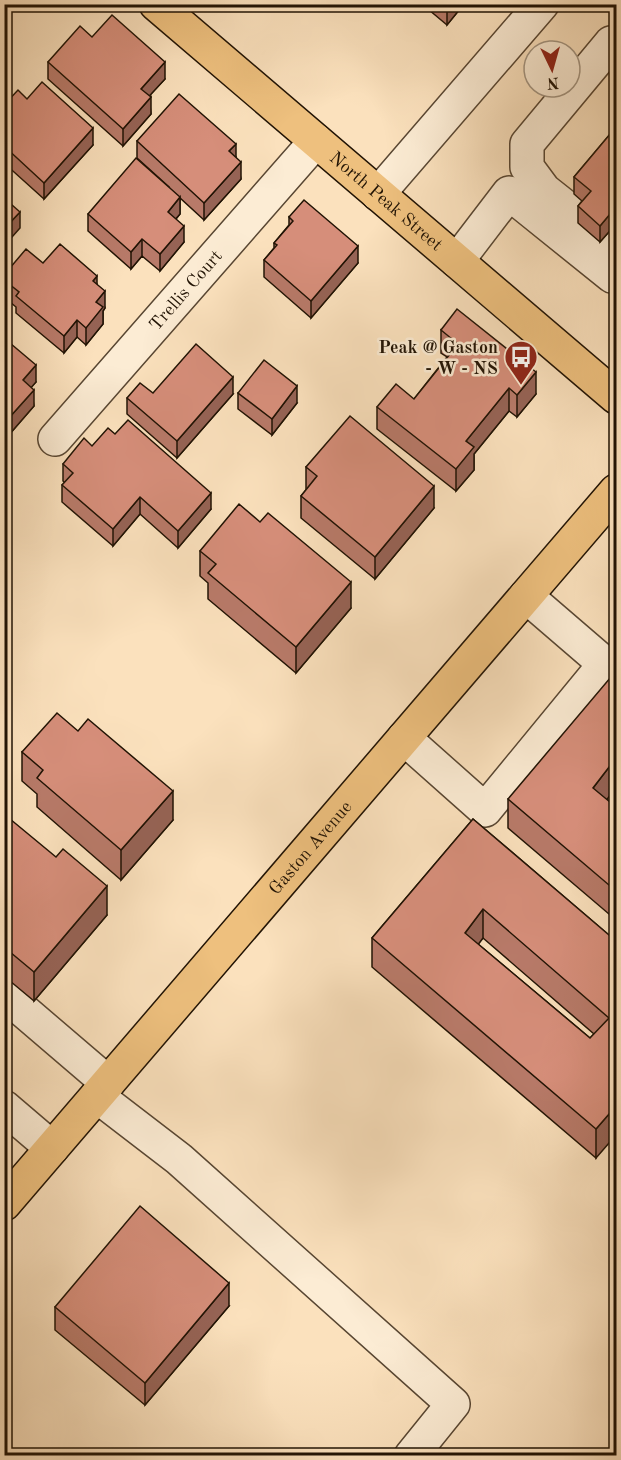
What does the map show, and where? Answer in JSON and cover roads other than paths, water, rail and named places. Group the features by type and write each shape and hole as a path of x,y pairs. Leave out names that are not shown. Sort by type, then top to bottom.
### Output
{"main road":[{"name":"North Peak Street","path":"156,4 616,397"},
{"name":"Gaston Avenue","path":"4,1204 616,490"}],"street":[{"path":"378,194 542,4"},
{"path":"614,45 527,144 527,167 544,190 616,247"},
{"name":"Trellis Court","path":"55,439 316,141"},
{"path":"457,261 509,193 612,276 616,274"},
{"path":"404,738 484,810 605,663 526,596"},
{"path":"4,994 102,1090 453,1404 411,1455"},
{"path":"4,1107 52,1148"}],"place":[{"name":"Peak @ Gaston - W - NS","path":"521,386"}]}
